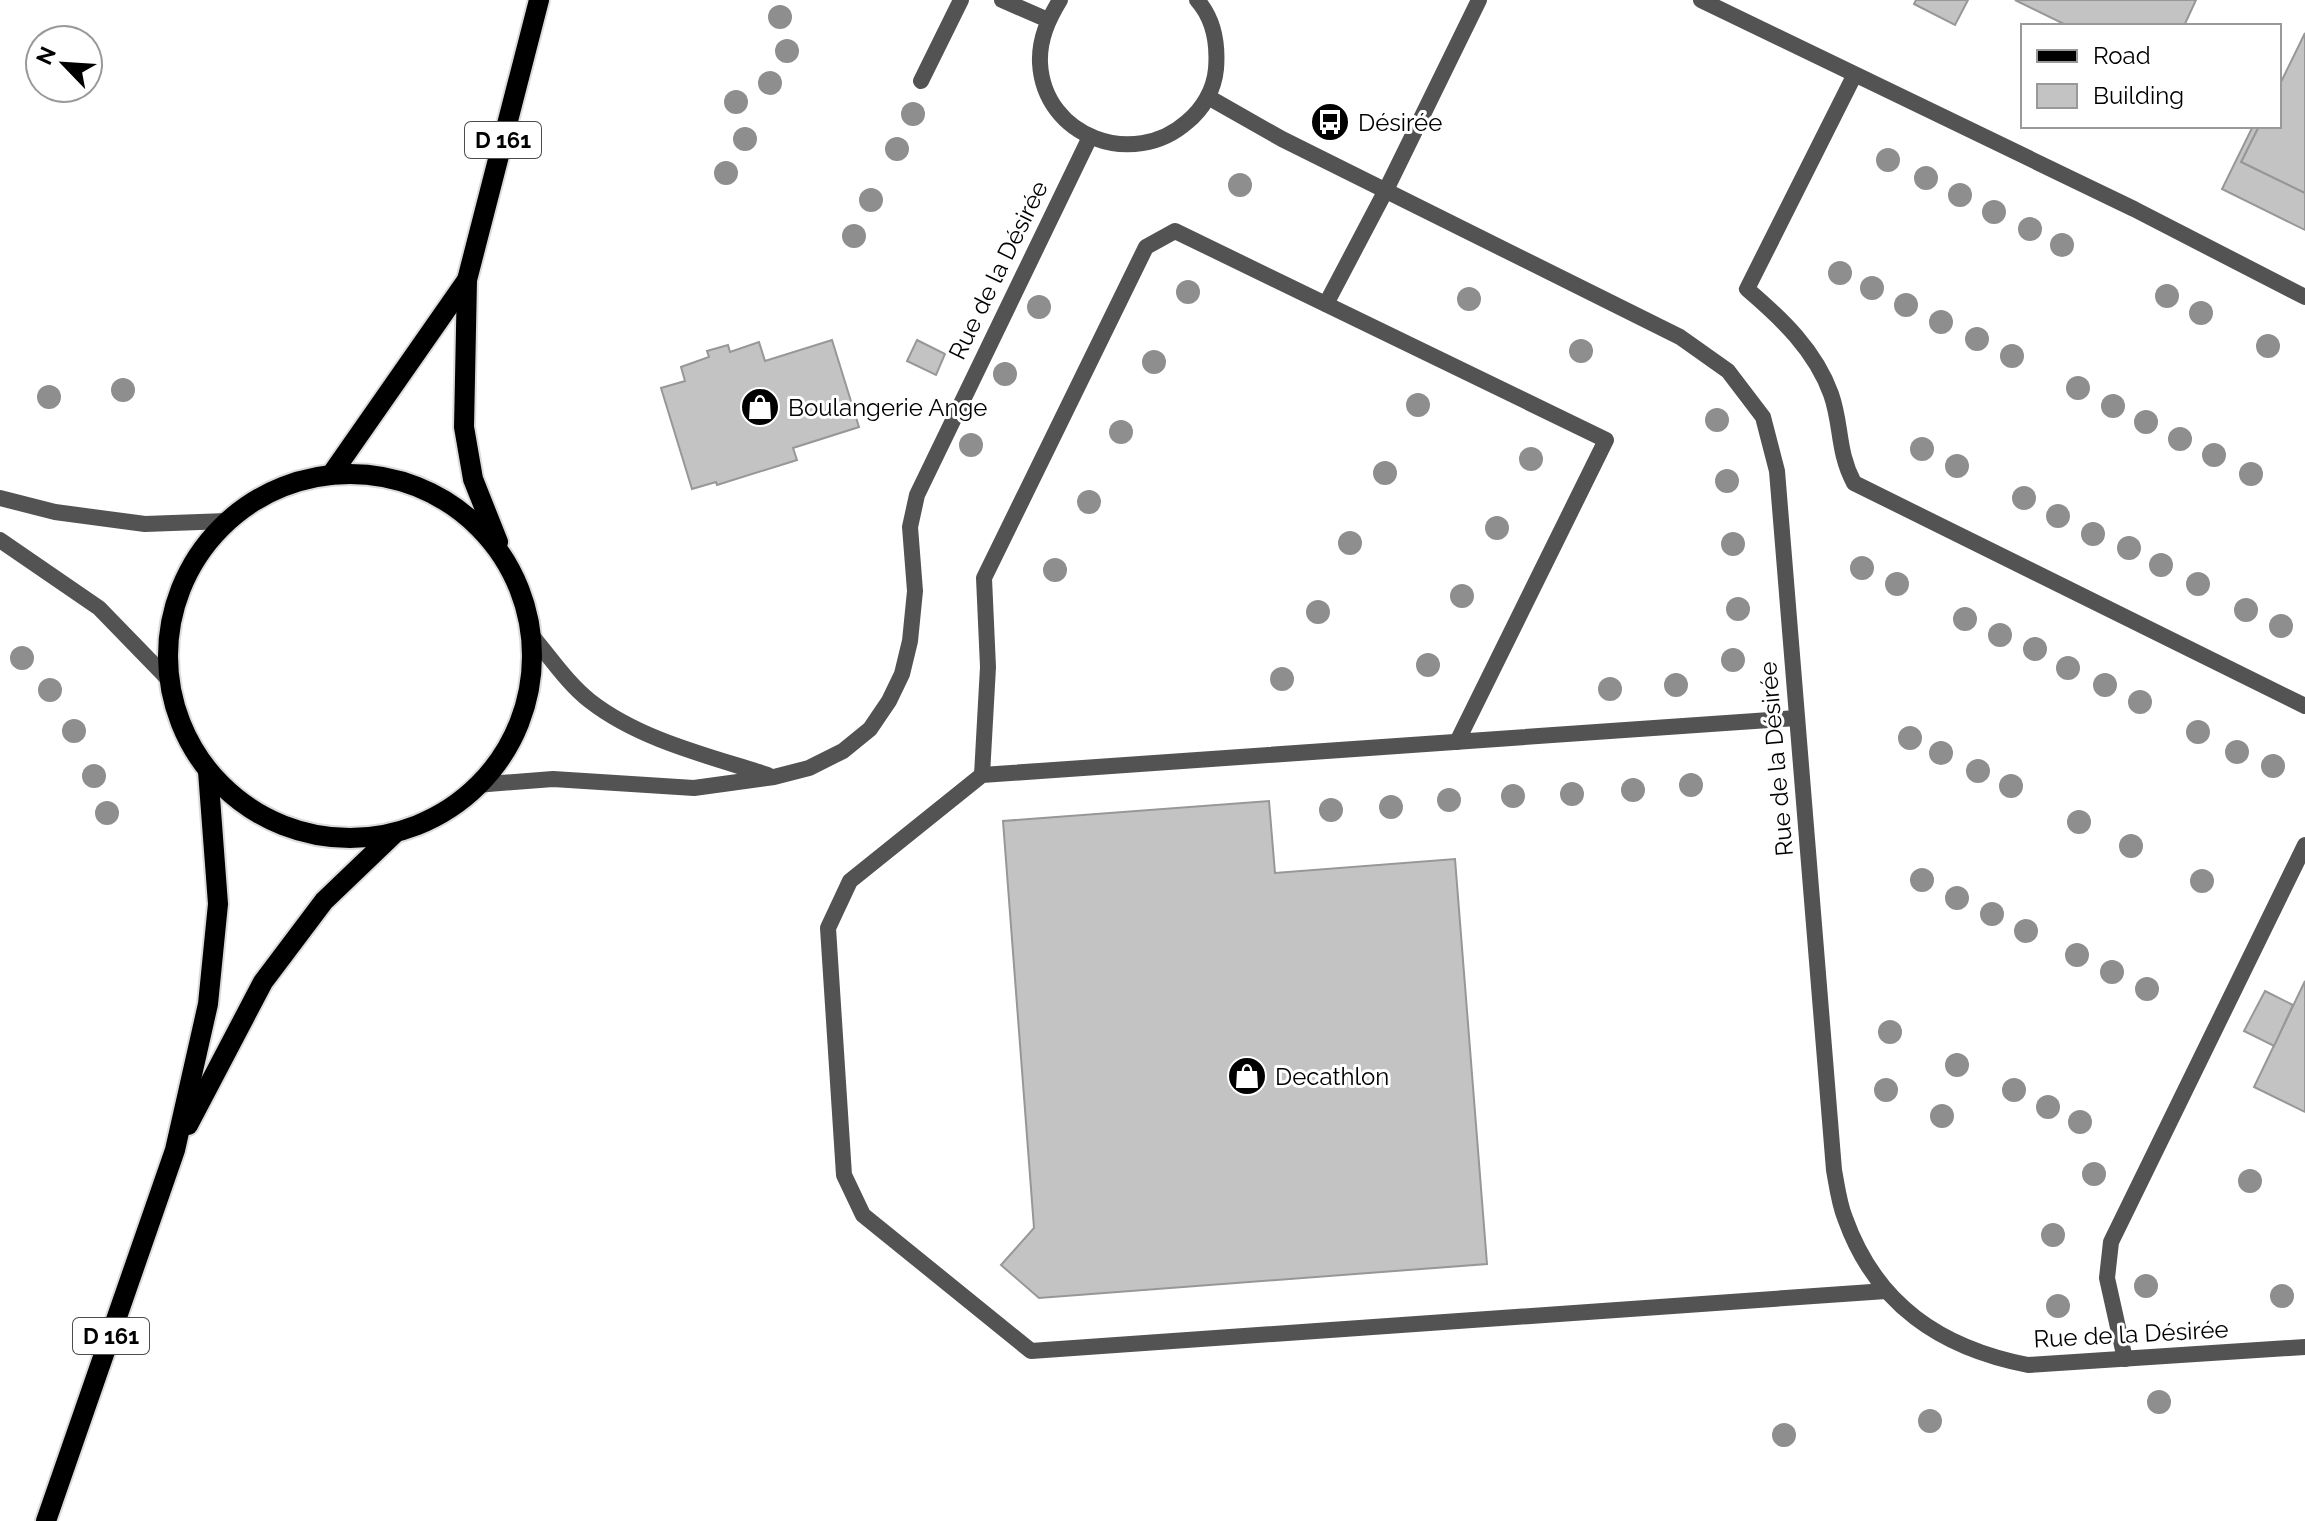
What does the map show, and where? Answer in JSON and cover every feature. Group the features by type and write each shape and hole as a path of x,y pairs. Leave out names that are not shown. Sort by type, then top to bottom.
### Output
{"main road":[{"name":"D 161","path":"504,557 473,479 464,427 467,280 539,0"},
{"name":"D 161","path":"331,475 467,280"},
{"path":"331,475 369,475 405,482 445,500 475,522 504,557 520,590 532,636 532,672 527,703 515,733 498,762 460,802 426,822 395,833 363,839 324,837 294,830 250,809 208,771 185,734 169,680 169,641 180,591 195,561 227,521 253,502 294,482 331,475"},
{"name":"D 161","path":"46,1521 175,1150 208,1004 218,904 208,771"},
{"name":"D 161","path":"175,1150 263,982 324,901 395,833"}],"street":[{"path":"921,81 961,0"},
{"path":"1002,0 1048,20"},
{"path":"1060,0 1048,20 1041,42 1040,65 1045,88 1056,108 1071,125 1090,137 1112,144 1135,145 1157,141 1177,131 1194,116 1208,97 1216,75 1217,51 1213,28 1197,0"},
{"path":"1326,304 1479,0"},
{"path":"1701,0 2134,209 2305,297"},
{"path":"1854,76 1747,289 1781,318 1807,349 1831,395 1844,463 1854,483 2305,706"},
{"name":"Rue de la Désirée","path":"1208,97 1282,139 1680,337 1728,371 1763,417 1777,471 1834,1170 1844,1217 1862,1255 1886,1291 1907,1313 1964,1347 1994,1358 2028,1365 2305,1347"},
{"name":"Rue de la Désirée","path":"476,785 553,779 694,788 774,777 809,768 852,744 870,729 902,674 910,641 915,591 910,527 917,495 1090,137"},
{"path":"982,775 988,667 984,578 1146,247 1175,231 1606,440 1457,742"},
{"path":"0,498 55,512 145,524 227,521"},
{"path":"0,540 99,608 169,680"},
{"path":"532,636 589,700 631,727 703,755 774,777"},
{"path":"1797,718 982,775 850,881 828,928 844,1175 863,1215 1031,1351 1886,1291"},
{"path":"2125,1359 2107,1278 2111,1242 2305,845"}],"building":[{"path":"1916,0 1968,0 1955,25 1914,4"},
{"path":"2015,0 2196,0 2185,24 2064,24"},
{"path":"2305,33 2305,193 2241,162 2258,128 2281,128 2281,82"},
{"path":"2252,128 2258,128 2241,162 2305,193 2305,230 2222,189"},
{"name":"Boulangerie Ange","path":"832,340 859,427 793,448 797,460 717,485 716,482 692,489 661,388 685,381 681,367 709,357 707,351 728,345 730,352 759,342 765,361"},
{"path":"917,340 945,354 936,375 907,361"},
{"name":"Decathlon","path":"1269,801 1275,873 1455,859 1487,1264 1039,1298 1001,1265 1034,1228 1003,821"},
{"path":"2305,981 2305,1112 2254,1087"},
{"path":"2265,991 2293,1005 2274,1046 2244,1031"}],"place":[{"name":"Désirée","path":"1330,122"},
{"name":"Boulangerie Ange","path":"760,407"},
{"name":"Decathlon","path":"1247,1076"}]}
